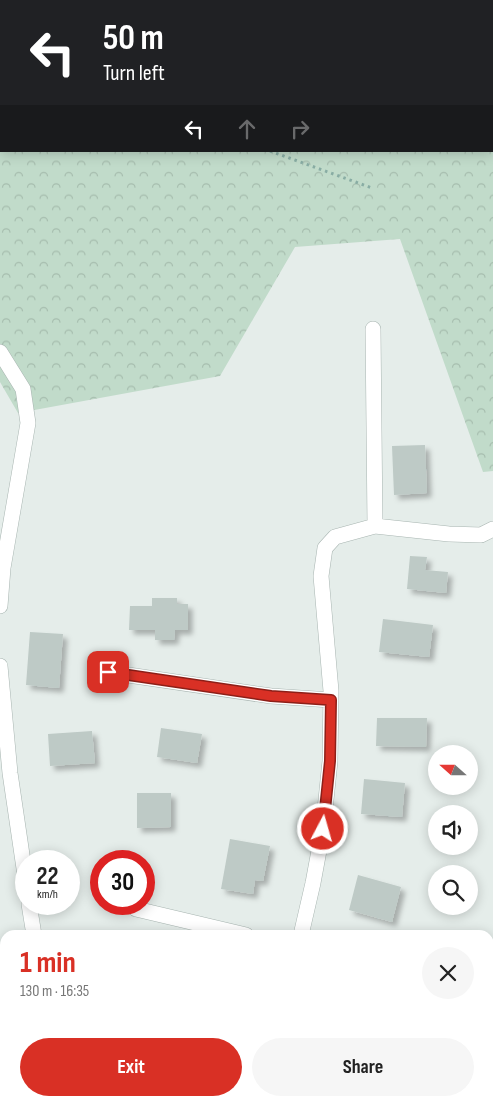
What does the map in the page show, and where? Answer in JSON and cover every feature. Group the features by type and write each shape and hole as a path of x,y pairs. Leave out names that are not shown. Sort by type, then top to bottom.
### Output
{"street":[{"path":"373,329 375,526"},
{"path":"0,352 23,390 28,423 3,568 0,606"},
{"path":"302,930 323,829 330,761 331,690 321,576 325,548 335,537 375,526 450,534 481,535 493,529"},
{"path":"0,666 10,773 21,850"},
{"path":"108,672 271,696 331,700"},
{"path":"155,913 225,930"},
{"path":"31,915 33,930"}],"path":[{"path":"273,152 372,188"}],"green space":[{"path":"0,152 493,152 493,471 483,472 400,239 295,247 220,376 18,413 0,382"}],"building":[{"path":"425,445 427,493 394,495 392,446"},
{"path":"410,556 427,557 425,570 448,572 446,593 407,589"},
{"path":"152,598 177,598 177,604 188,604 188,630 175,630 174,640 155,640 155,630 129,630 130,606 152,606"},
{"path":"383,619 433,625 429,657 379,652"},
{"path":"30,632 63,634 59,688 26,685"},
{"path":"377,718 427,718 426,747 376,746"},
{"path":"161,728 202,734 197,763 157,757"},
{"path":"92,731 95,763 50,766 48,734"},
{"path":"364,779 405,783 402,817 361,814"},
{"path":"137,793 171,793 171,827 137,828"},
{"path":"230,839 270,846 263,881 255,880 253,894 221,889"},
{"path":"358,875 401,887 392,922 349,910"}],"route":[{"path":"108,672 271,696 331,700 330,761 323,829"}]}
